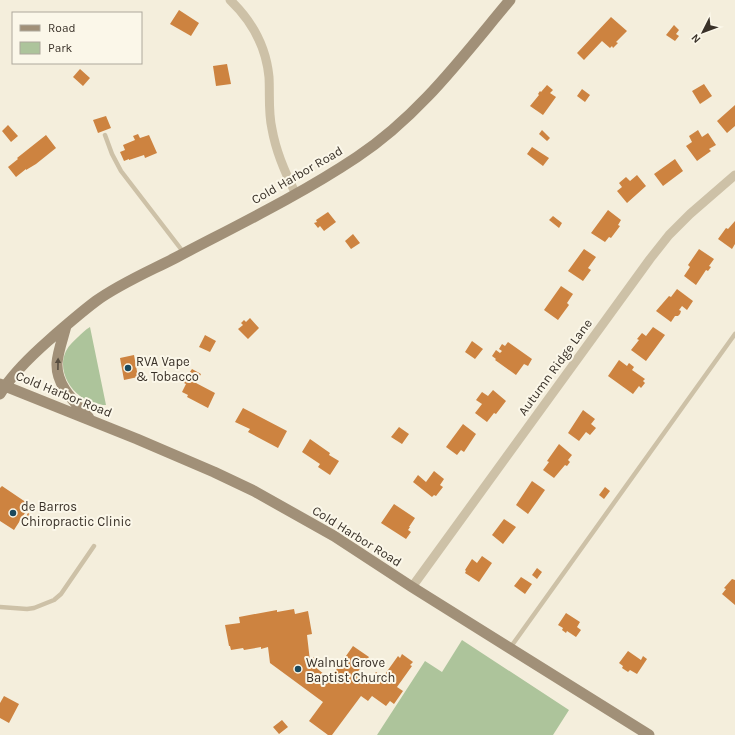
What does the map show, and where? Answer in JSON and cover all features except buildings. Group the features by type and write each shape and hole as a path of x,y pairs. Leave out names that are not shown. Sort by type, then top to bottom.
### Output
{"main road":[{"name":"Cold Harbor Road","path":"510,0 456,66 421,105 378,143 296,194 97,300 32,355 2,388 90,420 254,490 334,536 412,588 649,735"},
{"path":"66,326 57,362 59,377 68,394 90,420"}],"street":[{"path":"230,0 252,24 261,43 269,77 269,100 276,150 286,175 296,194"},
{"name":"Autumn Ridge Lane","path":"412,588 650,258 669,235 690,214 735,175"}],"lane":[{"path":"105,135 112,154 121,171 184,253"},
{"path":"510,648 735,334"},
{"path":"0,607 27,609 34,608 54,600 62,594 94,546"}],"green space":[{"path":"90,327 106,405 91,402 75,392 68,382 63,370 64,357 67,349 85,330"},
{"path":"462,640 569,710 553,735 377,735 425,661 442,672"}],"place":[{"name":"RVA Vape & Tobacco","path":"128,368"},
{"name":"de Barros Chiropractic Clinic","path":"13,513"},
{"name":"Walnut Grove Baptist Church","path":"298,669"}]}
